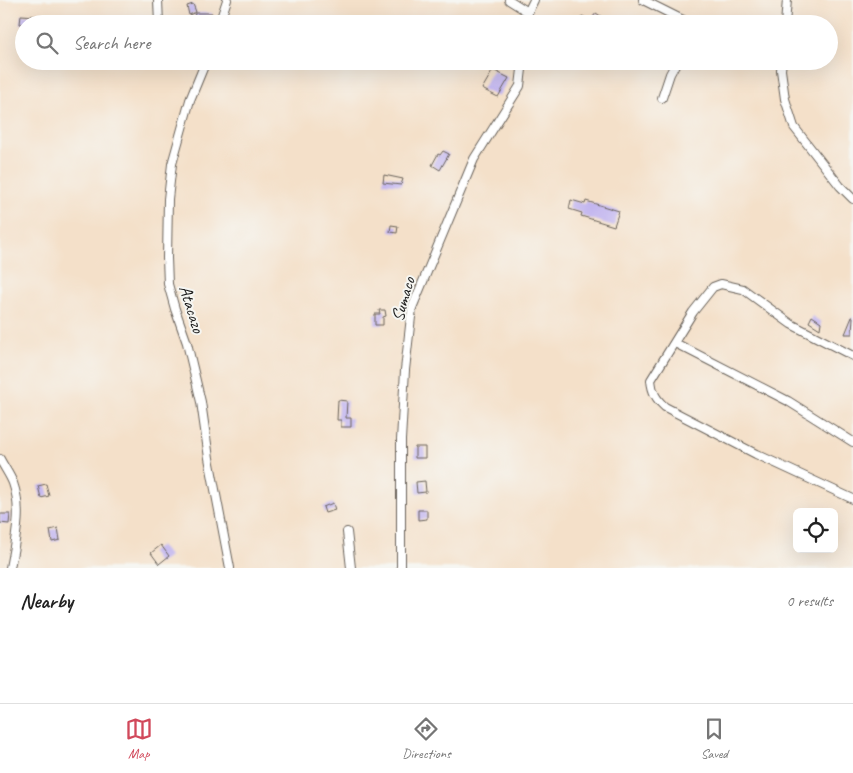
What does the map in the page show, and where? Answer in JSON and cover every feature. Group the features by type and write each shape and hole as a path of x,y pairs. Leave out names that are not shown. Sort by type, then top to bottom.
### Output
{"street":[{"path":"158,0 159,15"},
{"path":"222,15 227,0"},
{"path":"509,0 528,12"},
{"path":"528,15 534,0"},
{"path":"643,0 672,15"},
{"path":"786,15 787,0"},
{"name":"Atacazo","path":"202,70 190,100 172,164 168,199 168,284 188,343 201,402 210,467 230,568"},
{"name":"Sumaco","path":"401,568 401,440 405,370 412,308 474,159 520,86 522,70"},
{"path":"662,98 672,70"},
{"path":"781,70 785,99 794,127 840,186 853,199"},
{"path":"853,356 791,324 743,289 721,284 713,287 703,300 652,380 652,389 655,396 665,407 756,454 853,499"},
{"path":"675,343 788,401 853,442"},
{"path":"0,459 13,484 18,507 18,521 10,568"},
{"path":"347,532 351,568"}],"building":[{"path":"193,4 196,12 189,15 187,6"},
{"path":"195,13 212,13 212,15 195,15"},
{"path":"493,70 509,78 498,97 482,89"},
{"path":"443,151 449,154 440,170 432,165 438,154 440,155"},
{"path":"384,175 403,179 401,185 383,183"},
{"path":"571,200 585,204 586,201 619,211 614,226 581,216 582,213 569,209"},
{"path":"391,225 398,226 397,233 390,232"},
{"path":"379,310 385,310 386,316 383,317 383,325 375,325 375,314 380,314"},
{"path":"812,316 821,322 820,329 809,322"},
{"path":"852,317 852,334 845,334"},
{"path":"338,400 347,401 346,418 351,418 351,427 341,427 341,420 337,420"},
{"path":"415,447 425,447 425,458 415,458"},
{"path":"425,481 426,492 417,493 416,482"},
{"path":"46,484 49,496 41,498 38,486"},
{"path":"333,503 335,510 325,513 323,507"},
{"path":"418,510 427,510 427,519 418,520"},
{"path":"0,514 10,514 9,524 0,523"},
{"path":"58,528 60,540 52,542 50,530"},
{"path":"161,545 169,556 159,564 151,553"}]}
